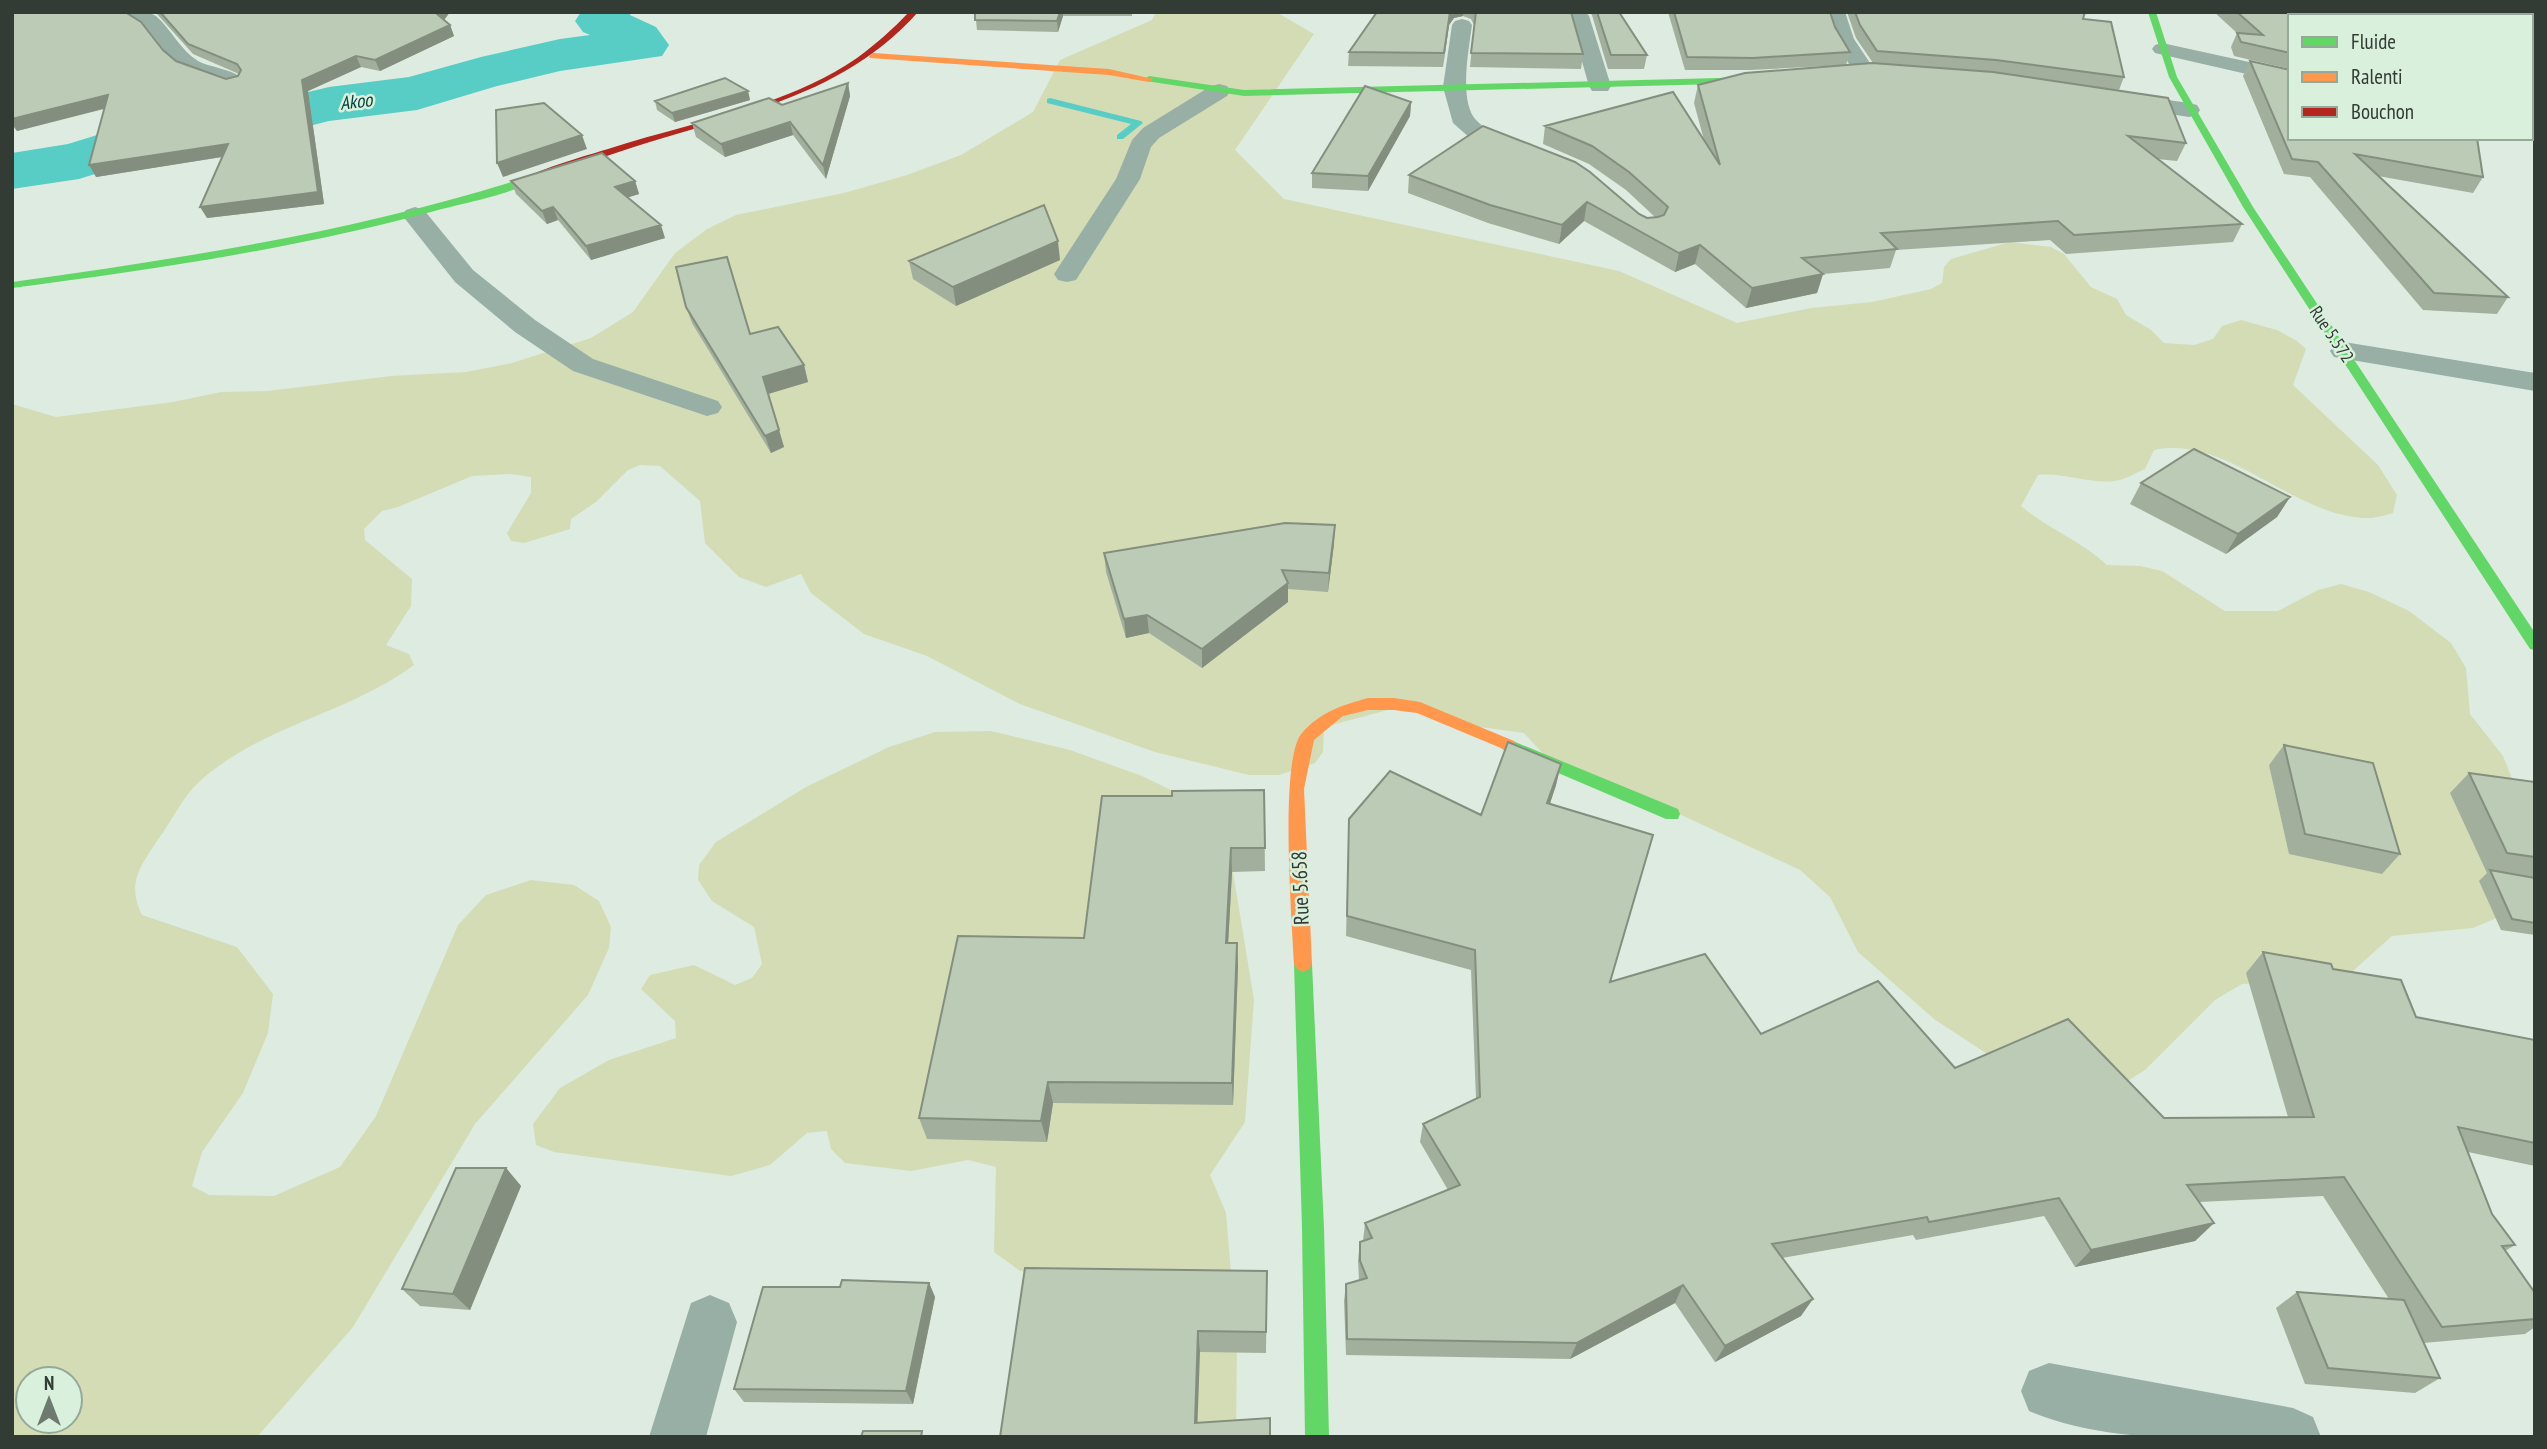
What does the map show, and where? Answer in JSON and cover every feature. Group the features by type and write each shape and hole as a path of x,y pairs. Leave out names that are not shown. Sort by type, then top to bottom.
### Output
{"street":[{"path":"128,12 156,24 185,62 233,82"},
{"path":"12,285 195,260 415,215 752,108 825,80 873,56 904,28 914,12"},
{"path":"1835,12 1855,73 1923,74"},
{"name":"Rue 5.572","path":"2152,12 2162,49 2189,110 2248,207 2535,645"},
{"path":"1579,16 1601,86"},
{"path":"1462,25 1454,87 1464,123 1478,132 1548,157"},
{"path":"2162,49 2288,78"},
{"path":"873,56 1109,72 1219,91 1297,93 1768,80"},
{"path":"1067,274 1128,179 1140,145 1151,134 1219,91"},
{"path":"2094,96 2189,110"},
{"path":"415,215 464,276 526,326 583,365 707,407"},
{"path":"2344,351 2535,382"},
{"name":"Rue 5.658","path":"1317,1437 1296,789 1307,737 1338,712 1368,704 1420,708 1672,814"},
{"path":"677,1437 710,1322"},
{"path":"2049,1391 2293,1437"}],"green space":[{"path":"1156,12 1276,12 1314,34 1235,150 1284,199 1619,271 1737,323 1811,308 1872,302 1931,289 1942,283 1944,267 1951,259 2010,242 2051,247 2064,254 2091,287 2117,299 2126,315 2151,330 2164,343 2194,345 2213,339 2222,326 2241,320 2277,330 2297,341 2306,349 2293,385 2378,465 2397,495 2393,513 2372,518 2344,515 2290,494 2236,465 2209,454 2182,448 2154,450 2145,469 2120,480 2100,481 2038,475 2021,506 2107,565 2140,566 2162,571 2225,611 2278,611 2318,590 2341,584 2369,592 2409,611 2451,643 2466,668 2470,714 2503,756 2514,783 2499,917 2473,928 2392,936 2345,978 2242,984 2215,1000 2145,1070 2102,1097 2030,1082 1934,1019 1858,952 1830,897 1800,870 1651,801 1547,758 1524,733 1451,723 1399,707 1324,727 1323,752 1315,763 1279,775 1249,775 1155,752 1020,704 927,656 864,634 811,593 801,574 766,587 739,577 705,543 700,501 660,466 640,465 628,470 596,502 571,519 570,529 524,543 511,541 507,533 531,493 531,477 511,474 472,476 382,511 364,529 365,540 412,579 411,606 386,645 409,654 414,665 361,696 276,733 223,763 188,794 141,866 135,893 142,915 237,947 273,994 268,1033 243,1093 202,1152 192,1186 209,1195 274,1196 340,1167 376,1116 458,925 486,895 531,880 574,885 599,901 611,927 609,948 588,995 475,1124 353,1327 257,1437 12,1437 12,404 56,417 173,402 221,392 268,391 391,376 466,372 512,363 591,338 633,312 675,253 707,229 736,215 844,193 907,175 961,155 1033,112 1060,60 1152,20"},
{"path":"991,731 1070,750 1142,776 1175,792 1210,827 1233,872 1254,1000 1245,1122 1210,1175 1226,1213 1237,1345 1236,1437 1030,1437 1068,1277 1020,1271 994,1252 996,1167 968,1160 911,1171 845,1163 831,1149 827,1131 807,1133 770,1165 731,1176 554,1152 536,1145 533,1124 560,1088 609,1060 676,1038 675,1021 641,989 650,975 694,965 735,985 752,978 762,964 754,927 712,901 698,880 699,865 716,842 806,787 889,747 935,732"}],"building":[{"path":"12,12 125,12 141,22 163,50 176,61 226,79 238,76 241,70 237,64 188,44 160,12 438,12 450,25 375,60 356,56 302,80 318,192 200,207 228,144 89,165 108,95 12,119"},
{"path":"975,12 1060,12 1057,21 975,20"},
{"path":"1377,12 1450,12 1444,53 1349,52"},
{"path":"1476,12 1571,12 1583,54 1471,53"},
{"path":"1597,12 1619,12 1647,55 1611,55"},
{"path":"1674,12 1830,12 1835,27 1850,52 1753,58 1687,57"},
{"path":"1855,12 2085,12 2083,19 2111,22 2124,77 1996,60 1877,51"},
{"path":"2237,12 2459,12 2288,14 2288,53 2241,42 2237,33 2263,35"},
{"path":"2250,61 2288,70 2288,140 2477,140 2483,177 2355,154 2508,297 2434,293 2318,162 2292,159"},
{"path":"1872,63 1993,72 2168,98 2186,143 2128,136 2242,224 2074,235 2058,221 1881,233 1897,249 1802,258 1823,274 1752,288 1700,245 1679,253 1587,202 1562,225 1490,205 1409,175 1483,126 1575,162 1639,214 1647,218 1658,217 1664,215 1668,207 1629,172 1592,146 1545,126 1673,92 1720,165 1698,85 1745,73"},
{"path":"2533,67 2535,67 2535,109 2533,106"},
{"path":"725,78 748,91 672,113 655,101"},
{"path":"848,83 823,165 790,122 721,144 692,123 769,98 782,105"},
{"path":"1365,86 1411,102 1368,176 1312,173"},
{"path":"544,103 582,135 497,163 496,110"},
{"path":"602,153 635,181 615,187 661,225 586,246 553,207 542,211 511,181"},
{"path":"1044,205 1058,241 953,287 909,261"},
{"path":"727,257 750,334 778,327 804,365 763,377 779,430 765,436 686,307 676,267"},
{"path":"2194,449 2290,497 2238,534 2141,483"},
{"path":"1285,523 1335,525 1329,573 1282,570 1288,583 1202,649 1147,615 1124,619 1104,553"},
{"path":"1508,742 1561,764 1547,803 1653,835 1610,982 1705,954 1761,1034 1878,981 1955,1068 2068,1019 2164,1118 2314,1117 2263,952 2331,964 2333,969 2401,980 2416,1017 2535,1040 2535,1143 2458,1127 2492,1214 2515,1245 2502,1246 2535,1293 2535,1319 2442,1327 2344,1177 2187,1185 2214,1223 2091,1250 2059,1198 1929,1222 1927,1217 1772,1244 1813,1299 1725,1346 1683,1285 1577,1343 1347,1339 1346,1284 1367,1278 1360,1261 1360,1242 1372,1238 1365,1223 1460,1185 1423,1124 1480,1097 1475,950 1347,916 1349,819 1390,771 1481,815"},
{"path":"2284,745 2373,763 2400,854 2305,834"},
{"path":"2469,773 2535,782 2535,857 2507,853"},
{"path":"1264,790 1265,848 1231,848 1226,943 1237,943 1232,1083 1048,1082 1041,1121 919,1118 958,936 1084,938 1102,796 1172,796 1172,791"},
{"path":"2490,870 2535,878 2535,923 2512,919"},
{"path":"456,1168 506,1168 453,1294 402,1289"},
{"path":"1025,1268 1267,1271 1266,1332 1198,1331 1195,1423 1270,1418 1270,1437 1000,1437"},
{"path":"842,1280 929,1283 906,1391 734,1389 763,1287 840,1287"},
{"path":"2297,1292 2404,1300 2440,1378 2328,1368"},
{"path":"863,1431 922,1431 921,1437 861,1437"}],"waterway":[{"name":"Akoo","path":"12,171 79,161 120,146 183,140 329,104 417,93 481,73 560,55 643,45 637,38 601,21 606,12"},
{"path":"1050,101 1138,123 1120,137"}],"traffic: fast":[{"path":"2152,12 2173,77 2248,207 2535,645"},
{"path":"1149,79 1244,93 1758,80"},
{"path":"12,285 208,257 337,232 465,200 528,180"},
{"path":"1508,745 1672,814"},
{"path":"1303,964 1313,1228 1317,1437"}],"traffic: slow":[{"path":"873,56 1109,72 1149,79"},
{"path":"1303,964 1296,789 1307,737 1338,712 1368,704 1394,704 1420,708 1508,745"}],"traffic: jam":[{"path":"528,180 797,93 859,60 888,38 914,12"}]}
